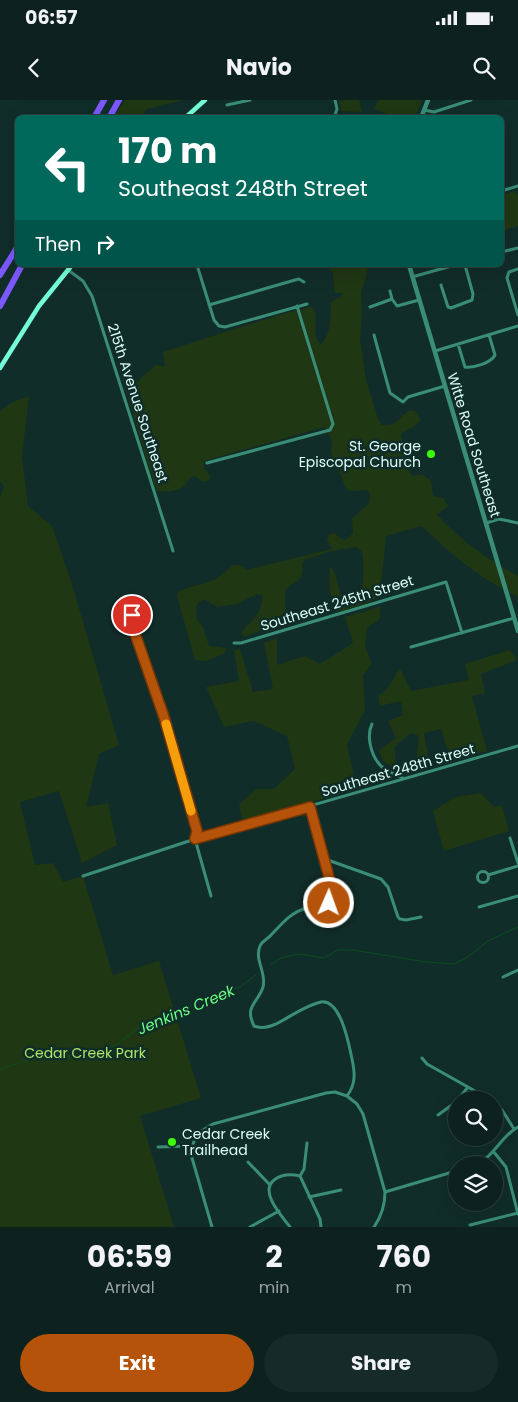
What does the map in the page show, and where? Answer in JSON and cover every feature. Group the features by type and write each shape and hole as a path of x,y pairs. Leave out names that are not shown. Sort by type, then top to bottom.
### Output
{"highway":[{"path":"95,115 103,100"},
{"path":"111,115 120,100"},
{"path":"0,275 15,251"},
{"path":"0,306 21,267"}],"main road":[{"path":"188,115 205,100"},
{"path":"0,368 40,306 70,267"}],"street":[{"path":"227,105 250,100"},
{"path":"335,100 337,109 335,115"},
{"path":"422,115 428,100"},
{"path":"424,110 432,113 471,100"},
{"path":"504,190 518,186"},
{"path":"504,251 518,248"},
{"path":"198,267 216,324 225,327 307,304"},
{"name":"Witte Road Southeast","path":"410,267 518,631"},
{"path":"412,277 448,267"},
{"path":"440,285 448,307 472,300 473,294 466,267"},
{"path":"518,269 509,272 507,278 518,315"},
{"name":"215th Avenue Southeast","path":"68,270 83,281 92,296 173,551"},
{"path":"209,305 299,279 304,282"},
{"path":"390,291 392,299 397,306 419,300"},
{"path":"370,307 392,299"},
{"path":"207,463 332,428 333,424 297,306"},
{"path":"435,351 518,326"},
{"path":"374,335 390,393 402,402 408,397 445,386"},
{"path":"458,344 465,366 483,364 494,358 489,335"},
{"path":"486,523 499,519 518,523"},
{"name":"Southeast 245th Street","path":"234,643 240,643 446,582 462,633"},
{"path":"132,615 132,625 164,717 197,831 195,839 211,896"},
{"path":"411,647 514,618"},
{"path":"372,724 369,736 375,758 388,771 403,778"},
{"name":"Southeast 248th Street","path":"83,876 195,839 518,746"},
{"path":"310,807 333,892 333,900 329,903 301,909 290,916 261,944 259,956 264,982 260,993 252,1004 251,1016 254,1026 263,1028 315,1004 326,1002 332,1004 339,1015 347,1036 354,1072 353,1088 347,1096"},
{"path":"488,875 518,864 510,838"},
{"path":"324,859 385,882 400,920 421,917"},
{"path":"479,906 518,896"},
{"path":"503,977 518,970"},
{"path":"422,1058 427,1064 475,1091"},
{"path":"465,1091 468,1087"},
{"path":"212,1227 193,1164 191,1146 196,1136 214,1124 335,1092 347,1096 357,1104 364,1114 384,1192 384,1204 374,1227"},
{"path":"438,1116 448,1108"},
{"path":"489,1156 516,1128 503,1111"},
{"path":"300,1176 304,1169 307,1143"},
{"path":"158,1147 191,1146"},
{"path":"470,1226 518,1213 506,1167 493,1151"},
{"path":"248,1162 270,1185"},
{"path":"384,1192 448,1173"},
{"path":"290,1227 269,1195 270,1185 275,1179 289,1174 300,1176"},
{"path":"300,1176 321,1222 320,1227"},
{"path":"309,1196 341,1190"},
{"path":"250,1227 279,1211"}],"green space":[{"path":"125,100 184,100 147,109 142,115 115,115"},
{"path":"359,100 362,112 341,111 339,101"},
{"path":"379,100 422,100 416,115 389,115 374,108"},
{"path":"514,191 518,196 518,226 504,230 504,195"},
{"path":"329,267 368,267 361,292 360,339 366,380 379,422 382,425 392,424 411,410 416,412 421,420 401,434 410,471 413,476 422,474 431,481 433,496 443,498 448,506 437,515 446,524 485,556 518,576 518,601 517,596 490,582 466,565 422,526 386,536 380,595 368,603 338,612 331,596 329,584 330,566 343,597 347,599 360,590 363,581 363,558 361,551 357,547 332,551 304,560 300,579 285,591 286,620 244,637 241,633 259,611 262,595 257,594 237,604 217,607 203,600 196,607 197,619 203,627 209,646 227,648 225,653 206,661 195,660 177,596 178,592 213,580 233,565 243,566 246,570 332,549 327,540 328,535 334,533 346,540 353,533 352,519 369,503 370,494 367,490 349,491 345,487 339,468 334,465 331,451 332,441 325,427 207,460 203,464 211,477 208,481 203,482 195,476 190,478 179,489 167,492 156,490 120,371 129,373 134,381 138,382 156,365 165,366 163,352 282,314 311,307 316,317 316,337 321,344 329,330 331,302 342,296 342,293 334,292 333,272"},
{"name":"Cedar Creek Park","path":"29,396 22,457 28,506 52,526 72,584 119,745 99,754 86,807 108,803 117,845 82,863 59,791 20,802 35,865 53,863 63,882 83,876 113,975 159,961 201,1098 140,1116 174,1227 0,1227 0,497 4,486 0,482 0,411 13,402"},
{"path":"380,607 380,619 367,628 365,647 372,664 363,675 365,710 347,745 355,779 369,786 243,821 239,805 256,789 274,789 295,769 287,736 254,721 224,727 206,687 239,681 234,650 240,649 253,692 273,689 264,643 277,638 277,665 305,656 320,664 353,643 345,617"},
{"path":"510,650 517,660 481,674 485,693 472,696 487,751 451,762 441,729 424,733 430,767 415,770 419,736 411,733 394,747 397,770 383,761 379,750 396,738 388,721 403,715 401,701 380,706 378,695 386,691 400,668 411,691 469,680 465,664"},
{"path":"481,793 494,807 502,805 509,831 444,851 433,811 455,797"}],"waterway":[{"name":"Jenkins Creek","path":"270,965 281,958 299,954 324,958 338,950 353,950 426,962 454,964 466,958 488,941 518,927"},
{"name":"Jenkins Creek","path":"0,1070 22,1061 90,1054 115,1046 137,1029 148,1028 154,1022 223,992 240,987 256,975"}],"slow traffic":[{"path":"166,724 191,811"}],"place":[{"name":"St. George Episcopal Church","path":"431,454"},
{"name":"Cedar Creek Trailhead","path":"172,1142"}],"route":[{"path":"132,615 132,625 164,717 197,831 195,839 310,807 333,892 333,900 329,903"}]}
